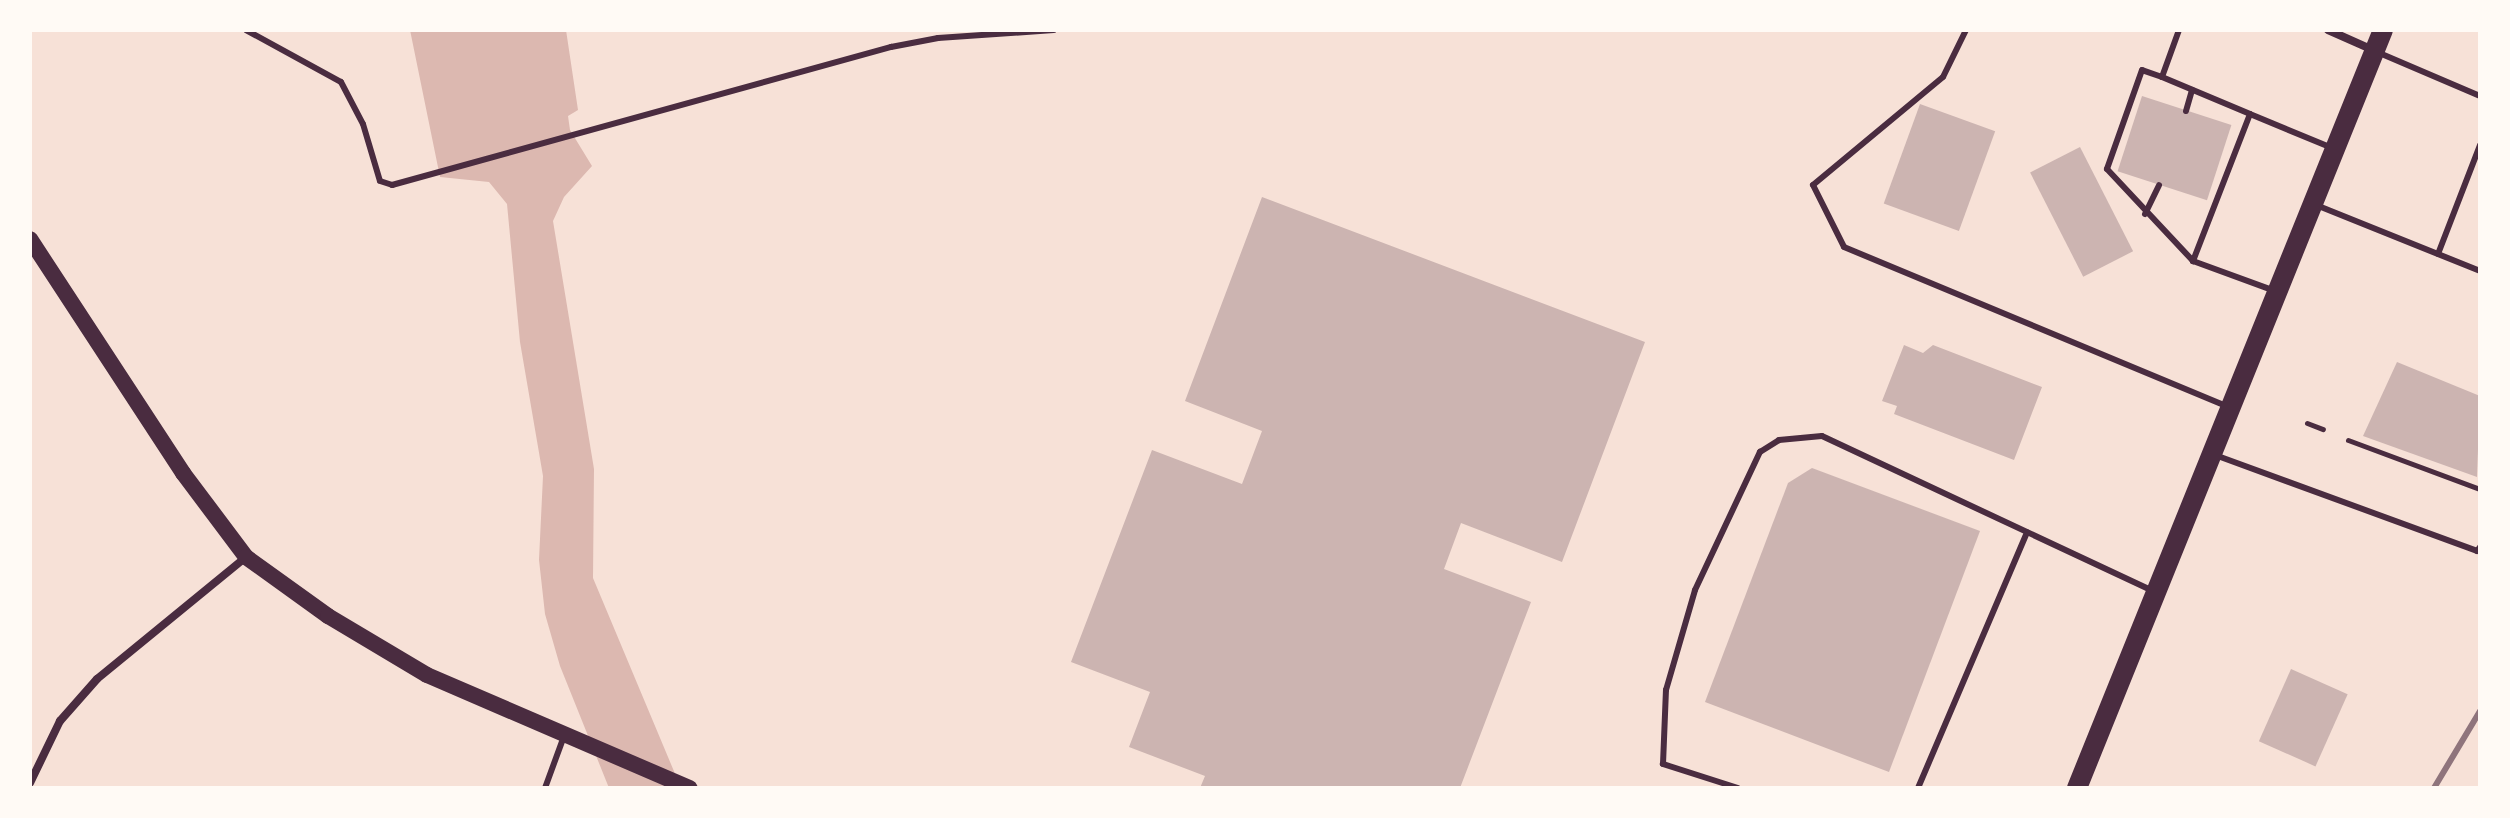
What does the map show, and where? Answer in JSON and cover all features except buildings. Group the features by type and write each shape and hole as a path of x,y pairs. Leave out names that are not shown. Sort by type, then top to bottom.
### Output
{"main road":[{"path":"2077,788 2383,30"},
{"path":"30,239 183,473 246,557 328,616 427,675 690,788"}],"street":[{"path":"2328,30 2374,51"},
{"path":"30,783 60,721 97,679 246,557"}],"lane":[{"path":"246,30 341,82 363,124 380,181 398,184 891,47 938,38 1054,30"},
{"path":"1966,30 1943,77 1813,185 1844,247 2230,408"},
{"path":"2162,77 2179,30"},
{"path":"2374,51 2480,96"},
{"path":"2277,292 2193,261 2145,214 2107,169 2142,70 2335,149"},
{"path":"2186,111 2192,90"},
{"path":"2193,261 2250,114"},
{"path":"2438,254 2480,145"},
{"path":"2145,214 2159,185"},
{"path":"2313,204 2480,271"},
{"path":"1738,788 1663,764 1666,690 1695,590 1760,452 1779,440 1822,436 2156,592"},
{"path":"2212,454 2477,551 2480,547"},
{"path":"1918,788 2027,532"},
{"path":"545,788 564,736"}],"path":[{"path":"2307,423 2323,429"},
{"path":"2348,440 2477,488"}],"shaded area":[{"path":"410,30 566,30 578,110 568,116 570,130 592,166 564,197 553,221 594,469 593,578 681,788 609,788 560,666 545,614 539,560 543,476 520,342 507,204 489,182 440,177"}],"railway":[{"path":"2434,788 2480,711"}]}
